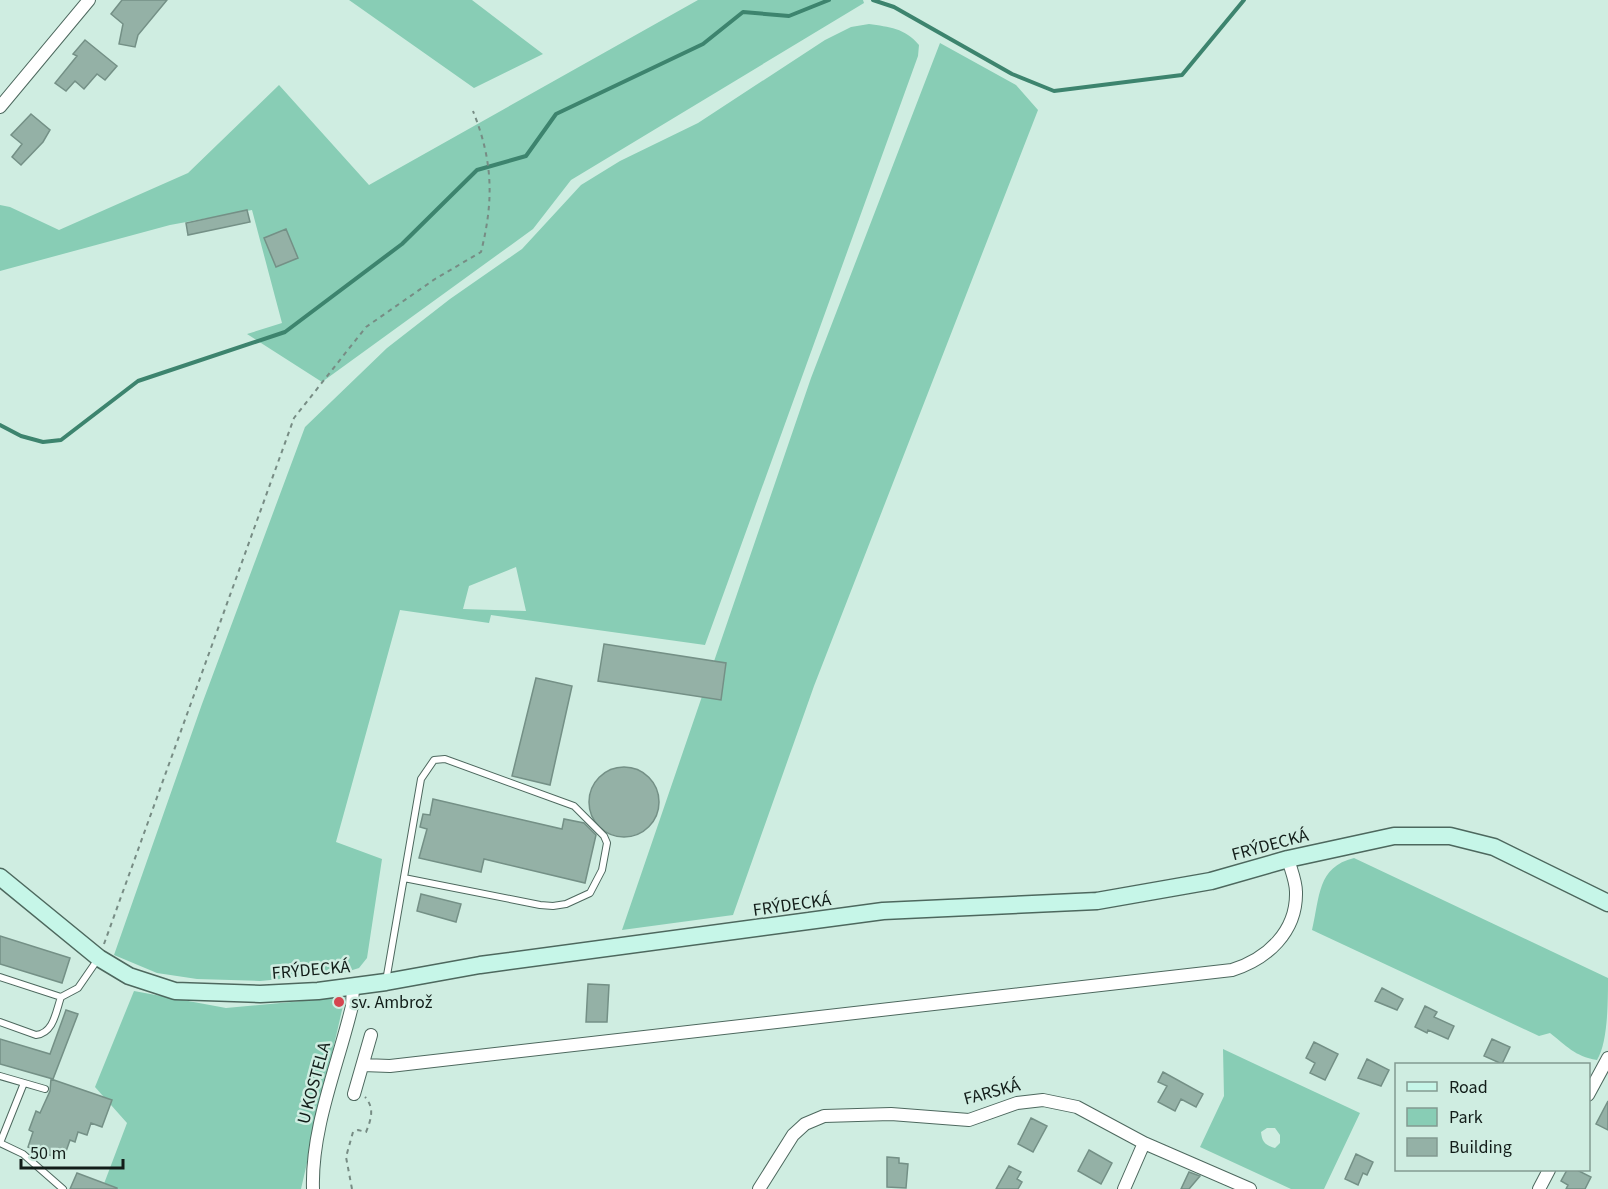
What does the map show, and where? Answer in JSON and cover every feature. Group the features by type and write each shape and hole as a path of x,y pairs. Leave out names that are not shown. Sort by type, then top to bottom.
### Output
{"street":[{"path":"0,107 89,0"},
{"name":"FRÝDECKÁ","path":"0,877 99,958 145,983 190,993 260,994 353,986 480,965 884,911 1097,901 1211,881 1288,860 1394,836 1450,836 1515,855 1608,903"},
{"path":"363,1065 390,1066 1232,970 1265,955 1288,928 1294,909 1296,889 1288,860"},
{"name":"U KOSTELA","path":"313,1189 312,1168 320,1127 352,1006 353,986"},
{"path":"354,1094 371,1035"},
{"path":"1590,1091 1608,1058"},
{"name":"FARSKÁ","path":"759,1189 799,1129 812,1120 835,1114 969,1120 1017,1103 1054,1101 1077,1107 1144,1143 1250,1189"},
{"path":"1124,1189 1144,1143"},
{"path":"1539,1189 1548,1171"}],"lane":[{"path":"386,982 421,779 434,760 445,759 574,806 599,830 607,843 602,870 590,893 566,904 540,905 404,878"},
{"path":"0,1022 42,1035 50,1028 61,997 78,988 99,958"},
{"path":"0,977 61,997"},
{"path":"0,1077 45,1089"},
{"path":"24,1083 0,1143 23,1154 63,1189"}],"path":[{"path":"99,958 294,418 366,327 435,279 481,252 490,214 491,187 482,133 473,111"},
{"path":"352,1189 346,1157 348,1141 353,1132 358,1130 366,1132 372,1108 368,1099 354,1094"}],"green space":[{"path":"349,0 472,0 543,54 474,88"},
{"path":"698,0 863,0 864,3 571,180 533,229 322,382 247,334 282,323 252,210 170,225 0,271 0,205 10,207 59,230 188,173 279,85 369,185"},
{"path":"869,24 890,27 902,32 919,45 918,56 705,645 491,615 489,623 400,610 336,842 382,859 367,958 359,968 343,973 260,981 197,979 157,973 114,955 202,704 305,427 387,348 450,299 522,249 581,185 620,161 698,123 825,40 851,27","holes":["516,567 526,611 463,609 469,586"]},
{"path":"940,43 1016,85 1038,110 814,686 733,915 622,930 811,378"},
{"path":"1354,858 1608,978 1605,1033 1601,1053 1597,1060 1577,1053 1550,1033 1539,1036 1312,930 1319,895 1327,876 1342,862"},
{"path":"134,991 226,1008 345,997 301,1189 102,1189 127,1123 95,1087"},
{"path":"1223,1049 1360,1113 1324,1189 1291,1189 1200,1147 1224,1096","holes":["1267,1128 1275,1128 1280,1135 1280,1143 1275,1148 1265,1143 1261,1132"]}],"building":[{"path":"122,0 167,0 138,35 135,47 119,44 123,24 111,14"},
{"path":"85,40 117,66 105,80 97,74 84,89 75,81 66,91 55,83 77,56 73,54"},
{"path":"31,114 50,130 43,142 21,165 12,157 22,144 11,135"},
{"path":"247,210 250,222 188,235 186,223"},
{"path":"286,229 298,258 276,267 264,238"},
{"path":"604,644 726,663 721,700 598,681"},
{"path":"536,678 572,686 550,785 512,776"},
{"path":"624,767 637,770 649,777 656,789 659,802 656,815 649,827 637,834 624,837 611,834 599,827 592,815 589,802 592,789 599,777 611,770"},
{"path":"433,799 562,829 564,819 584,823 596,835 585,883 484,859 481,872 419,858 427,829 420,827 423,814 430,815"},
{"path":"421,894 461,904 456,922 417,911"},
{"path":"0,936 70,958 62,983 0,964"},
{"path":"588,984 609,985 607,1022 586,1022"},
{"path":"1382,988 1403,999 1397,1010 1375,1001"},
{"path":"1425,1006 1437,1012 1434,1017 1454,1026 1448,1039 1415,1027"},
{"path":"66,1010 78,1014 53,1079 0,1064 0,1039 50,1054"},
{"path":"1492,1039 1510,1047 1502,1063 1484,1056"},
{"path":"1314,1042 1338,1054 1325,1080 1310,1073 1315,1063 1306,1058"},
{"path":"1367,1059 1389,1070 1381,1086 1358,1078"},
{"path":"1163,1072 1203,1094 1196,1107 1181,1099 1175,1111 1158,1102 1167,1086 1158,1082"},
{"path":"51,1079 112,1100 102,1127 91,1123 87,1135 78,1132 75,1142 70,1140 63,1160 28,1147 33,1132 29,1130 36,1111 40,1113 50,1091"},
{"path":"1608,1101 1608,1130 1596,1124"},
{"path":"1031,1118 1047,1126 1033,1152 1018,1144"},
{"path":"1089,1150 1112,1163 1101,1184 1078,1171"},
{"path":"1356,1154 1373,1162 1367,1175 1363,1173 1358,1185 1345,1179"},
{"path":"887,1157 899,1158 899,1163 908,1164 906,1188 887,1187"},
{"path":"1009,1166 1021,1172 1017,1179 1022,1182 1018,1189 996,1189"},
{"path":"1566,1171 1579,1171 1591,1177 1585,1189 1566,1189 1568,1185 1561,1181"},
{"path":"1189,1172 1200,1176 1189,1189 1181,1189"},
{"path":"77,1173 117,1188 117,1189 70,1189"}],"waterway":[{"path":"0,425 21,436 43,442 61,440 138,381 285,332 402,244 477,170 526,156 556,114 703,44 743,12 789,16 829,0"},
{"path":"873,0 894,7 1012,74 1054,91 1182,75 1244,0"}],"place":[{"name":"sv. Ambrož","path":"339,1002"}]}
